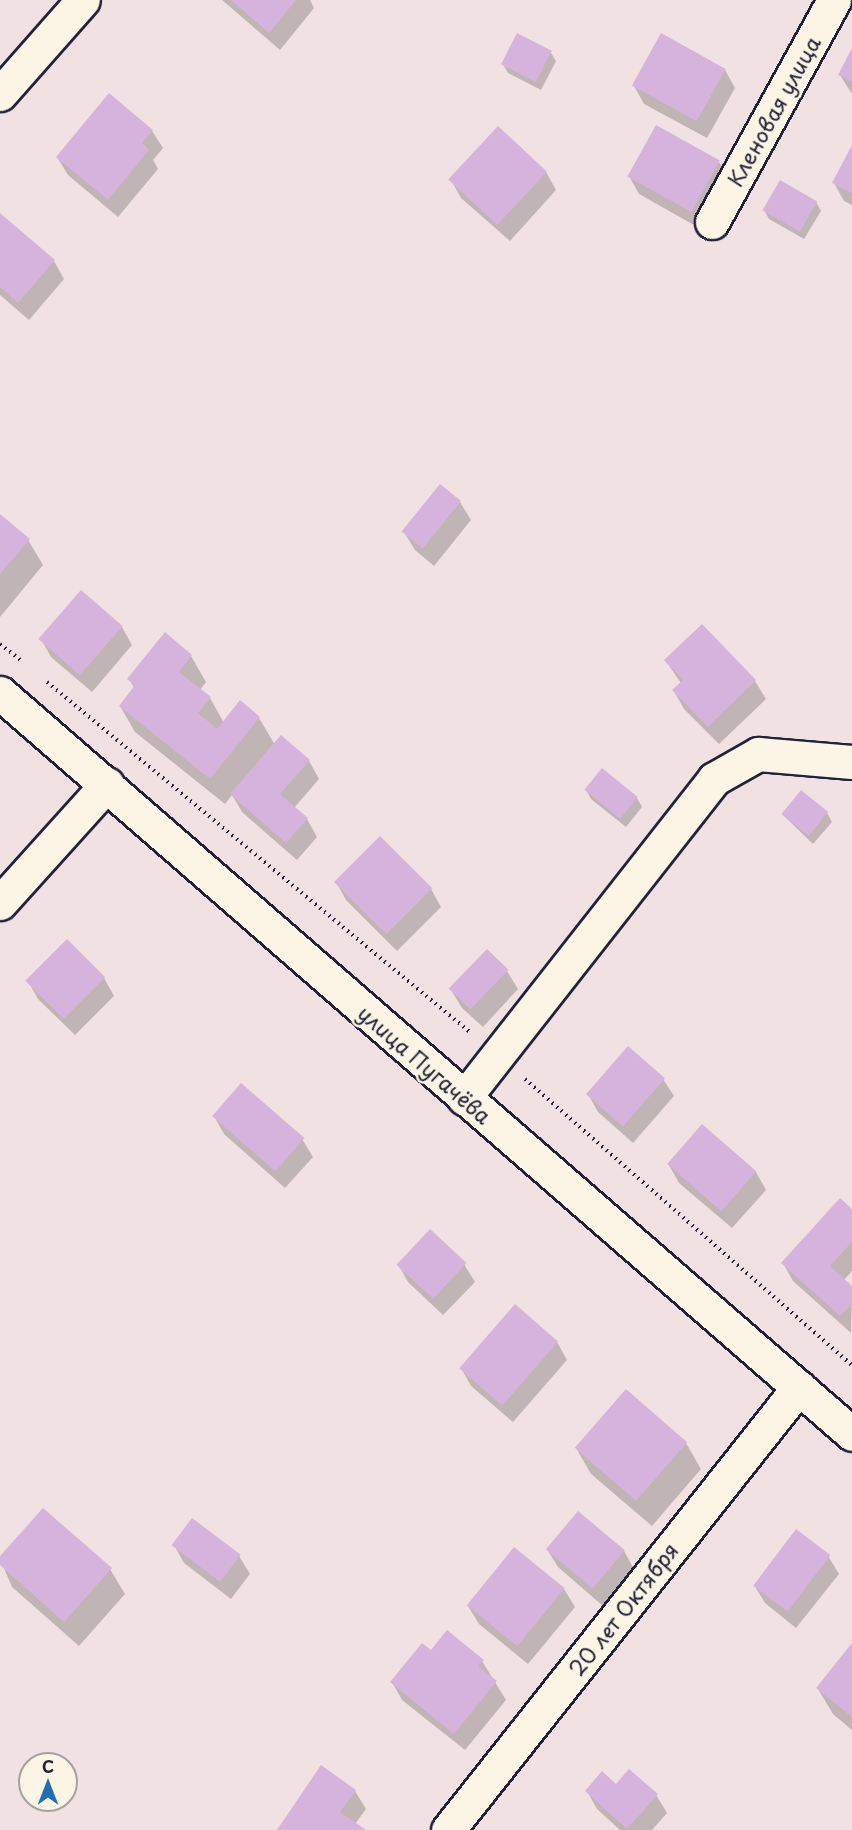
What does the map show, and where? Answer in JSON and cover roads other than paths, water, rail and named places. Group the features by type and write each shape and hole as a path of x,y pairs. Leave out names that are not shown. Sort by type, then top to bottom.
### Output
{"street":[{"path":"0,94 83,0"},
{"name":"Кленовая улица","path":"712,222 834,0"},
{"name":"улица Пугачёва","path":"0,693 852,1434"},
{"path":"464,1098 714,779 758,754 852,762"},
{"path":"0,903 107,784"},
{"name":"20 лет Октября","path":"448,1830 799,1387"}]}
